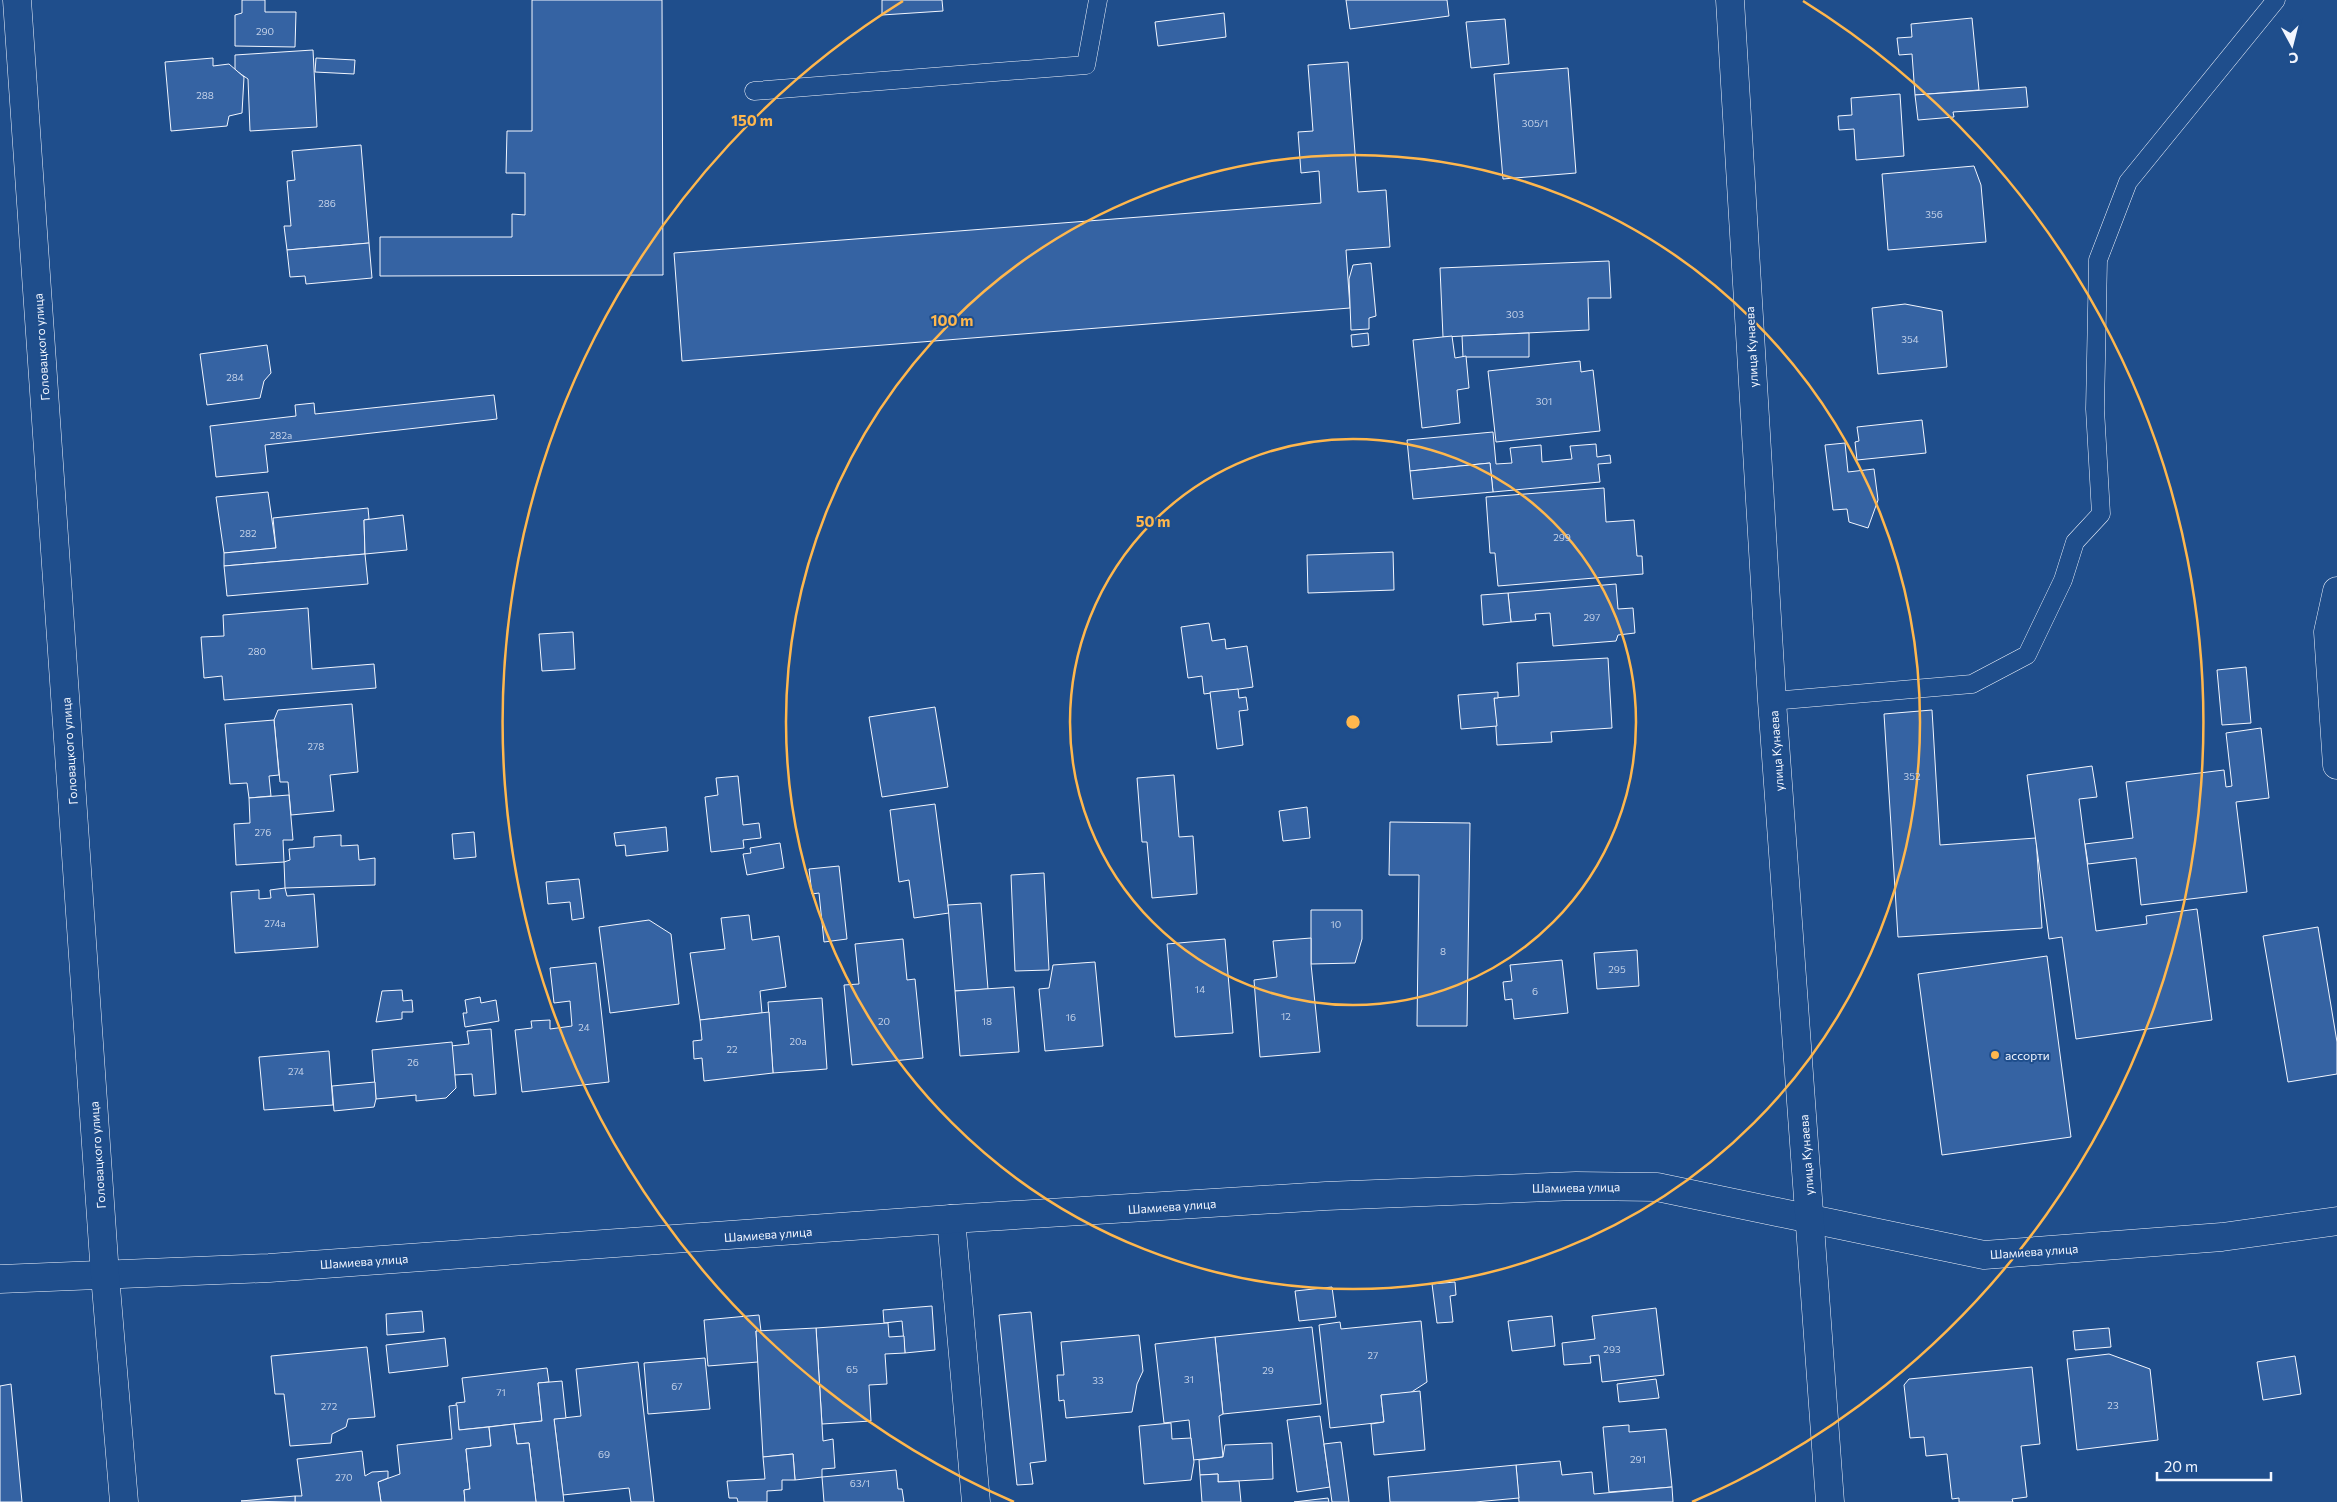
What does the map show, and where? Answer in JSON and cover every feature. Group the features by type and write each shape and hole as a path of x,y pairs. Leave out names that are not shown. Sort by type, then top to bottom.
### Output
{"street":[{"name":"Головацкого улица","path":"17,0 105,1275 124,1502"},
{"name":"улица Кунаева","path":"1730,0 1772,701 1830,1502"},
{"path":"2337,591 2328,632 2337,765"},
{"name":"Шамиева улица","path":"0,1279 278,1267 860,1227 951,1219 1326,1196 1576,1186 1657,1187 1810,1217 1984,1255 2222,1237 2337,1221"},
{"path":"951,1219 976,1502"}],"lane":[{"path":"754,91 1086,64 1098,0"},
{"path":"1772,701 1972,684 2027,655 2063,580 2075,542 2101,514 2095,409 2098,260 2128,182 2276,0"}],"building":[{"path":"242,0 265,0 265,12 296,12 295,47 235,46 235,15 242,13"},
{"path":"532,0 662,0 663,275 380,276 380,237 512,237 512,214 525,215 525,173 506,173 507,131 532,131"},
{"path":"882,0 942,0 943,11 882,15"},
{"path":"1346,0 1447,0 1449,16 1350,29"},
{"path":"1224,13 1226,37 1158,46 1155,22"},
{"path":"1972,18 1979,90 1915,95 1912,54 1899,55 1897,38 1912,37 1911,24"},
{"path":"1505,19 1509,64 1471,68 1466,22"},
{"path":"313,50 317,127 250,131 248,79 235,70 235,55"},
{"path":"213,58 213,66 229,64 244,77 242,113 229,116 227,126 171,131 165,62"},
{"path":"316,58 355,60 354,74 315,72"},
{"path":"1348,62 1358,192 1386,190 1390,247 1346,250 1350,308 682,361 674,253 1321,203 1319,171 1301,173 1298,132 1313,131 1308,65"},
{"path":"1568,68 1576,173 1503,179 1494,74"},
{"path":"2026,87 2028,107 1953,112 1954,117 1918,120 1915,95"},
{"path":"1900,94 1904,156 1856,160 1854,129 1839,130 1838,116 1852,115 1851,98"},
{"path":"361,145 369,243 287,250 284,226 291,226 287,181 295,180 292,151"},
{"path":"1974,166 1981,185 1986,242 1888,250 1882,174"},
{"path":"369,243 372,278 306,284 305,276 290,277 287,250"},
{"path":"1609,261 1611,298 1588,298 1589,330 1443,337 1440,268"},
{"path":"1371,263 1376,316 1369,318 1369,329 1351,330 1349,279 1353,265"},
{"path":"1905,304 1942,311 1947,367 1878,374 1872,308"},
{"path":"1368,333 1369,345 1352,347 1351,335"},
{"path":"1529,333 1529,357 1463,357 1462,336"},
{"path":"1452,336 1455,358 1466,356 1469,388 1457,390 1460,423 1422,428 1413,340"},
{"path":"267,345 271,373 264,381 260,398 207,405 200,354"},
{"path":"1580,361 1581,372 1593,370 1600,431 1496,442 1488,371"},
{"path":"494,395 497,419 265,445 268,472 216,477 210,426 296,416 295,405 314,403 315,414"},
{"path":"1922,420 1926,453 1857,460 1855,442 1859,441 1857,427"},
{"path":"1493,432 1496,464 1512,463 1510,448 1541,445 1542,462 1572,459 1570,446 1596,444 1597,457 1610,455 1611,463 1598,464 1600,482 1493,492 1490,463 1410,471 1407,440"},
{"path":"1845,443 1848,472 1874,469 1878,500 1868,528 1849,522 1847,509 1833,510 1825,445"},
{"path":"1490,463 1493,492 1413,499 1410,471"},
{"path":"1604,488 1606,522 1634,520 1637,556 1642,556 1643,574 1498,586 1495,553 1490,553 1486,497"},
{"path":"268,492 276,548 224,553 216,497"},
{"path":"368,508 369,519 364,520 365,554 224,566 224,553 276,548 273,518"},
{"path":"403,515 407,550 365,554 364,520"},
{"path":"1393,552 1394,590 1308,593 1307,555"},
{"path":"365,554 368,584 227,596 224,566"},
{"path":"1616,584 1618,609 1633,608 1635,633 1618,635 1616,641 1553,646 1550,613 1535,614 1536,620 1511,622 1508,593"},
{"path":"1508,593 1511,622 1483,625 1481,595"},
{"path":"308,608 312,669 374,664 376,688 224,700 222,676 204,678 201,637 224,636 223,615"},
{"path":"1209,623 1212,641 1225,639 1226,649 1247,646 1253,687 1204,694 1202,676 1188,678 1181,627"},
{"path":"573,632 575,669 542,671 539,634"},
{"path":"1608,658 1612,728 1551,732 1552,742 1497,745 1494,698 1519,696 1517,663"},
{"path":"2246,667 2251,723 2222,725 2217,670"},
{"path":"1238,689 1239,698 1246,697 1248,710 1239,711 1243,745 1217,749 1210,692"},
{"path":"1498,692 1498,698 1494,698 1497,726 1461,729 1458,695"},
{"path":"352,704 358,772 330,775 334,811 291,815 288,782 280,782 274,720 278,710"},
{"path":"935,707 948,787 882,797 869,717"},
{"path":"1932,710 1940,845 2036,838 2042,928 1898,937 1884,714"},
{"path":"274,720 279,775 269,776 271,796 249,798 247,783 230,784 225,724"},
{"path":"2261,728 2269,798 2236,802 2247,892 2141,905 2136,858 2088,864 2085,844 2133,838 2126,782 2224,770 2226,787 2232,786 2226,733"},
{"path":"2092,766 2097,797 2079,799 2096,931 2147,924 2146,916 2197,909 2212,1020 2076,1039 2062,937 2049,939 2027,775"},
{"path":"1174,775 1179,837 1193,836 1197,894 1152,898 1147,842 1142,842 1137,778"},
{"path":"738,776 743,825 759,823 761,838 743,840 744,848 711,852 705,797 718,795 716,778"},
{"path":"289,795 293,840 283,840 284,862 236,865 234,824 250,823 249,798"},
{"path":"935,804 949,913 914,918 909,880 899,882 890,810"},
{"path":"1307,807 1310,838 1283,841 1279,811"},
{"path":"1390,822 1470,823 1467,1026 1417,1026 1419,875 1389,875"},
{"path":"666,827 668,851 626,856 625,845 616,846 614,833"},
{"path":"474,832 476,857 454,859 452,834"},
{"path":"341,835 341,846 358,845 359,860 375,858 375,885 285,888 284,862 290,860 289,849 314,847 314,837"},
{"path":"780,843 784,868 747,875 743,854 751,853 750,848"},
{"path":"839,866 847,939 824,942 819,893 812,894 809,869"},
{"path":"1044,873 1049,970 1015,971 1011,875"},
{"path":"579,879 584,918 572,920 570,902 548,904 546,882"},
{"path":"285,888 287,896 314,894 318,947 235,953 231,892 259,890 259,899 271,898 270,890"},
{"path":"981,903 988,989 955,991 948,905"},
{"path":"1311,910 1362,910 1362,939 1355,963 1311,964"},
{"path":"749,915 752,940 779,936 786,987 760,991 762,1013 700,1020 690,953 725,949 721,918"},
{"path":"649,920 671,934 679,1004 610,1013 599,927"},
{"path":"2318,927 2337,1042 2337,1074 2288,1082 2263,936"},
{"path":"1311,938 1311,964 1320,1052 1260,1057 1254,980 1277,977 1273,941"},
{"path":"903,939 907,980 915,979 923,1058 852,1065 844,985 859,984 855,944"},
{"path":"1225,939 1233,1033 1175,1037 1167,944"},
{"path":"1637,950 1639,986 1597,989 1594,953"},
{"name":"ассорти","path":"2047,956 2071,1137 1942,1155 1918,974"},
{"path":"1562,960 1568,1013 1514,1019 1512,999 1505,1000 1503,982 1512,981 1510,965"},
{"path":"1095,962 1103,1046 1045,1051 1039,989 1049,988 1053,965"},
{"path":"596,963 609,1082 522,1092 515,1030 532,1028 531,1021 550,1020 550,1029 572,1026 570,1001 554,1003 550,968"},
{"path":"1014,987 1019,1052 960,1056 955,991"},
{"path":"402,990 403,1001 412,1000 413,1012 402,1012 402,1019 376,1022 382,991"},
{"path":"480,997 481,1003 496,1000 499,1021 465,1027 463,1013 467,1013 465,1000"},
{"path":"822,998 827,1069 773,1073 768,1002"},
{"path":"769,1012 773,1073 704,1081 702,1058 694,1059 693,1041 702,1040 700,1020"},
{"path":"491,1029 496,1094 474,1096 472,1074 454,1075 451,1046 469,1044 467,1031"},
{"path":"452,1042 456,1088 446,1098 416,1101 416,1095 376,1099 372,1050"},
{"path":"329,1051 333,1105 264,1110 259,1057"},
{"path":"375,1082 376,1099 374,1107 334,1111 332,1086"},
{"path":"1455,1282 1456,1295 1450,1296 1453,1322 1437,1323 1432,1284"},
{"path":"1332,1287 1336,1317 1299,1321 1295,1291"},
{"path":"932,1306 935,1350 905,1353 902,1321 884,1323 883,1310"},
{"path":"1656,1308 1664,1375 1602,1382 1599,1355 1590,1356 1591,1363 1564,1365 1562,1343 1595,1339 1592,1316"},
{"path":"422,1311 424,1332 387,1335 386,1314"},
{"path":"1031,1312 1046,1461 1030,1463 1033,1484 1017,1485 999,1315"},
{"path":"759,1315 761,1331 756,1331 758,1362 708,1366 704,1320"},
{"path":"1552,1316 1555,1346 1512,1351 1508,1321"},
{"path":"1421,1321 1427,1382 1410,1393 1381,1395 1384,1422 1330,1428 1319,1325 1340,1322 1341,1329"},
{"path":"888,1323 889,1337 904,1336 905,1353 885,1354 887,1384 869,1385 871,1421 822,1424 816,1328"},
{"path":"1312,1327 1321,1404 1223,1414 1215,1337"},
{"path":"816,1328 823,1441 833,1439 835,1468 822,1469 822,1477 795,1480 793,1454 763,1457 756,1331"},
{"path":"2109,1328 2111,1347 2075,1350 2073,1331"},
{"path":"1139,1335 1143,1371 1137,1384 1132,1412 1066,1418 1064,1400 1059,1401 1057,1375 1064,1375 1061,1342"},
{"path":"1215,1337 1223,1414 1219,1416 1223,1457 1193,1460 1189,1420 1164,1423 1155,1344"},
{"path":"445,1338 448,1366 389,1373 386,1345"},
{"path":"367,1347 375,1417 348,1419 346,1427 332,1434 331,1443 290,1446 284,1394 275,1394 271,1356"},
{"path":"2109,1354 2150,1369 2158,1440 2077,1450 2067,1359"},
{"path":"2295,1356 2301,1394 2263,1400 2257,1362"},
{"path":"705,1358 710,1409 648,1414 644,1363"},
{"path":"638,1362 654,1502 631,1502 629,1488 563,1495 554,1419 581,1416 576,1369"},
{"path":"2032,1367 2040,1444 2021,1446 2027,1497 2012,1499 2013,1502 1959,1502 1959,1498 1952,1499 1947,1454 1926,1456 1924,1437 1910,1438 1904,1385 1909,1379"},
{"path":"547,1368 549,1382 538,1383 542,1421 459,1430 456,1403 465,1402 462,1378"},
{"path":"1656,1379 1659,1398 1619,1402 1617,1384"},
{"path":"562,1381 566,1418 554,1419 564,1502 536,1502 529,1443 517,1444 514,1424 542,1421 538,1383"},
{"path":"11,1384 22,1502 0,1502 0,1386"},
{"path":"1420,1391 1425,1450 1374,1455 1371,1424 1384,1422 1381,1395"},
{"path":"457,1405 459,1430 489,1427 491,1446 466,1449 470,1489 464,1490 465,1502 381,1502 378,1482 400,1474 397,1445 452,1439 449,1406"},
{"path":"1320,1416 1330,1487 1297,1492 1287,1420"},
{"path":"1171,1423 1172,1439 1191,1438 1194,1462 1191,1480 1144,1484 1139,1426"},
{"path":"514,1424 517,1444 529,1443 536,1502 465,1502 464,1490 470,1489 466,1449 491,1446 489,1427"},
{"path":"1629,1425 1629,1432 1666,1429 1672,1487 1609,1492 1603,1427"},
{"path":"1341,1442 1349,1502 1332,1502 1324,1444"},
{"path":"1272,1443 1273,1479 1218,1482 1218,1474 1200,1475 1199,1460 1223,1457 1225,1445"},
{"path":"362,1451 365,1476 372,1472 388,1471 388,1478 378,1482 381,1502 295,1502 295,1496 302,1496 297,1459"},
{"path":"793,1454 795,1480 782,1480 782,1490 767,1491 767,1502 738,1502 737,1498 729,1498 727,1481 765,1479 763,1457"},
{"path":"1560,1461 1562,1475 1592,1472 1594,1494 1672,1487 1673,1502 1519,1502 1516,1465"},
{"path":"1516,1465 1519,1498 1475,1502 1390,1502 1388,1477"},
{"path":"896,1470 898,1489 902,1489 904,1502 824,1502 822,1477"},
{"path":"1218,1474 1218,1482 1239,1481 1241,1502 1202,1502 1200,1475"},
{"path":"295,1496 295,1502 241,1501"},
{"path":"1328,1498 1329,1502 1294,1502"}],"place":[{"name":"ассорти","path":"1995,1055"}]}
